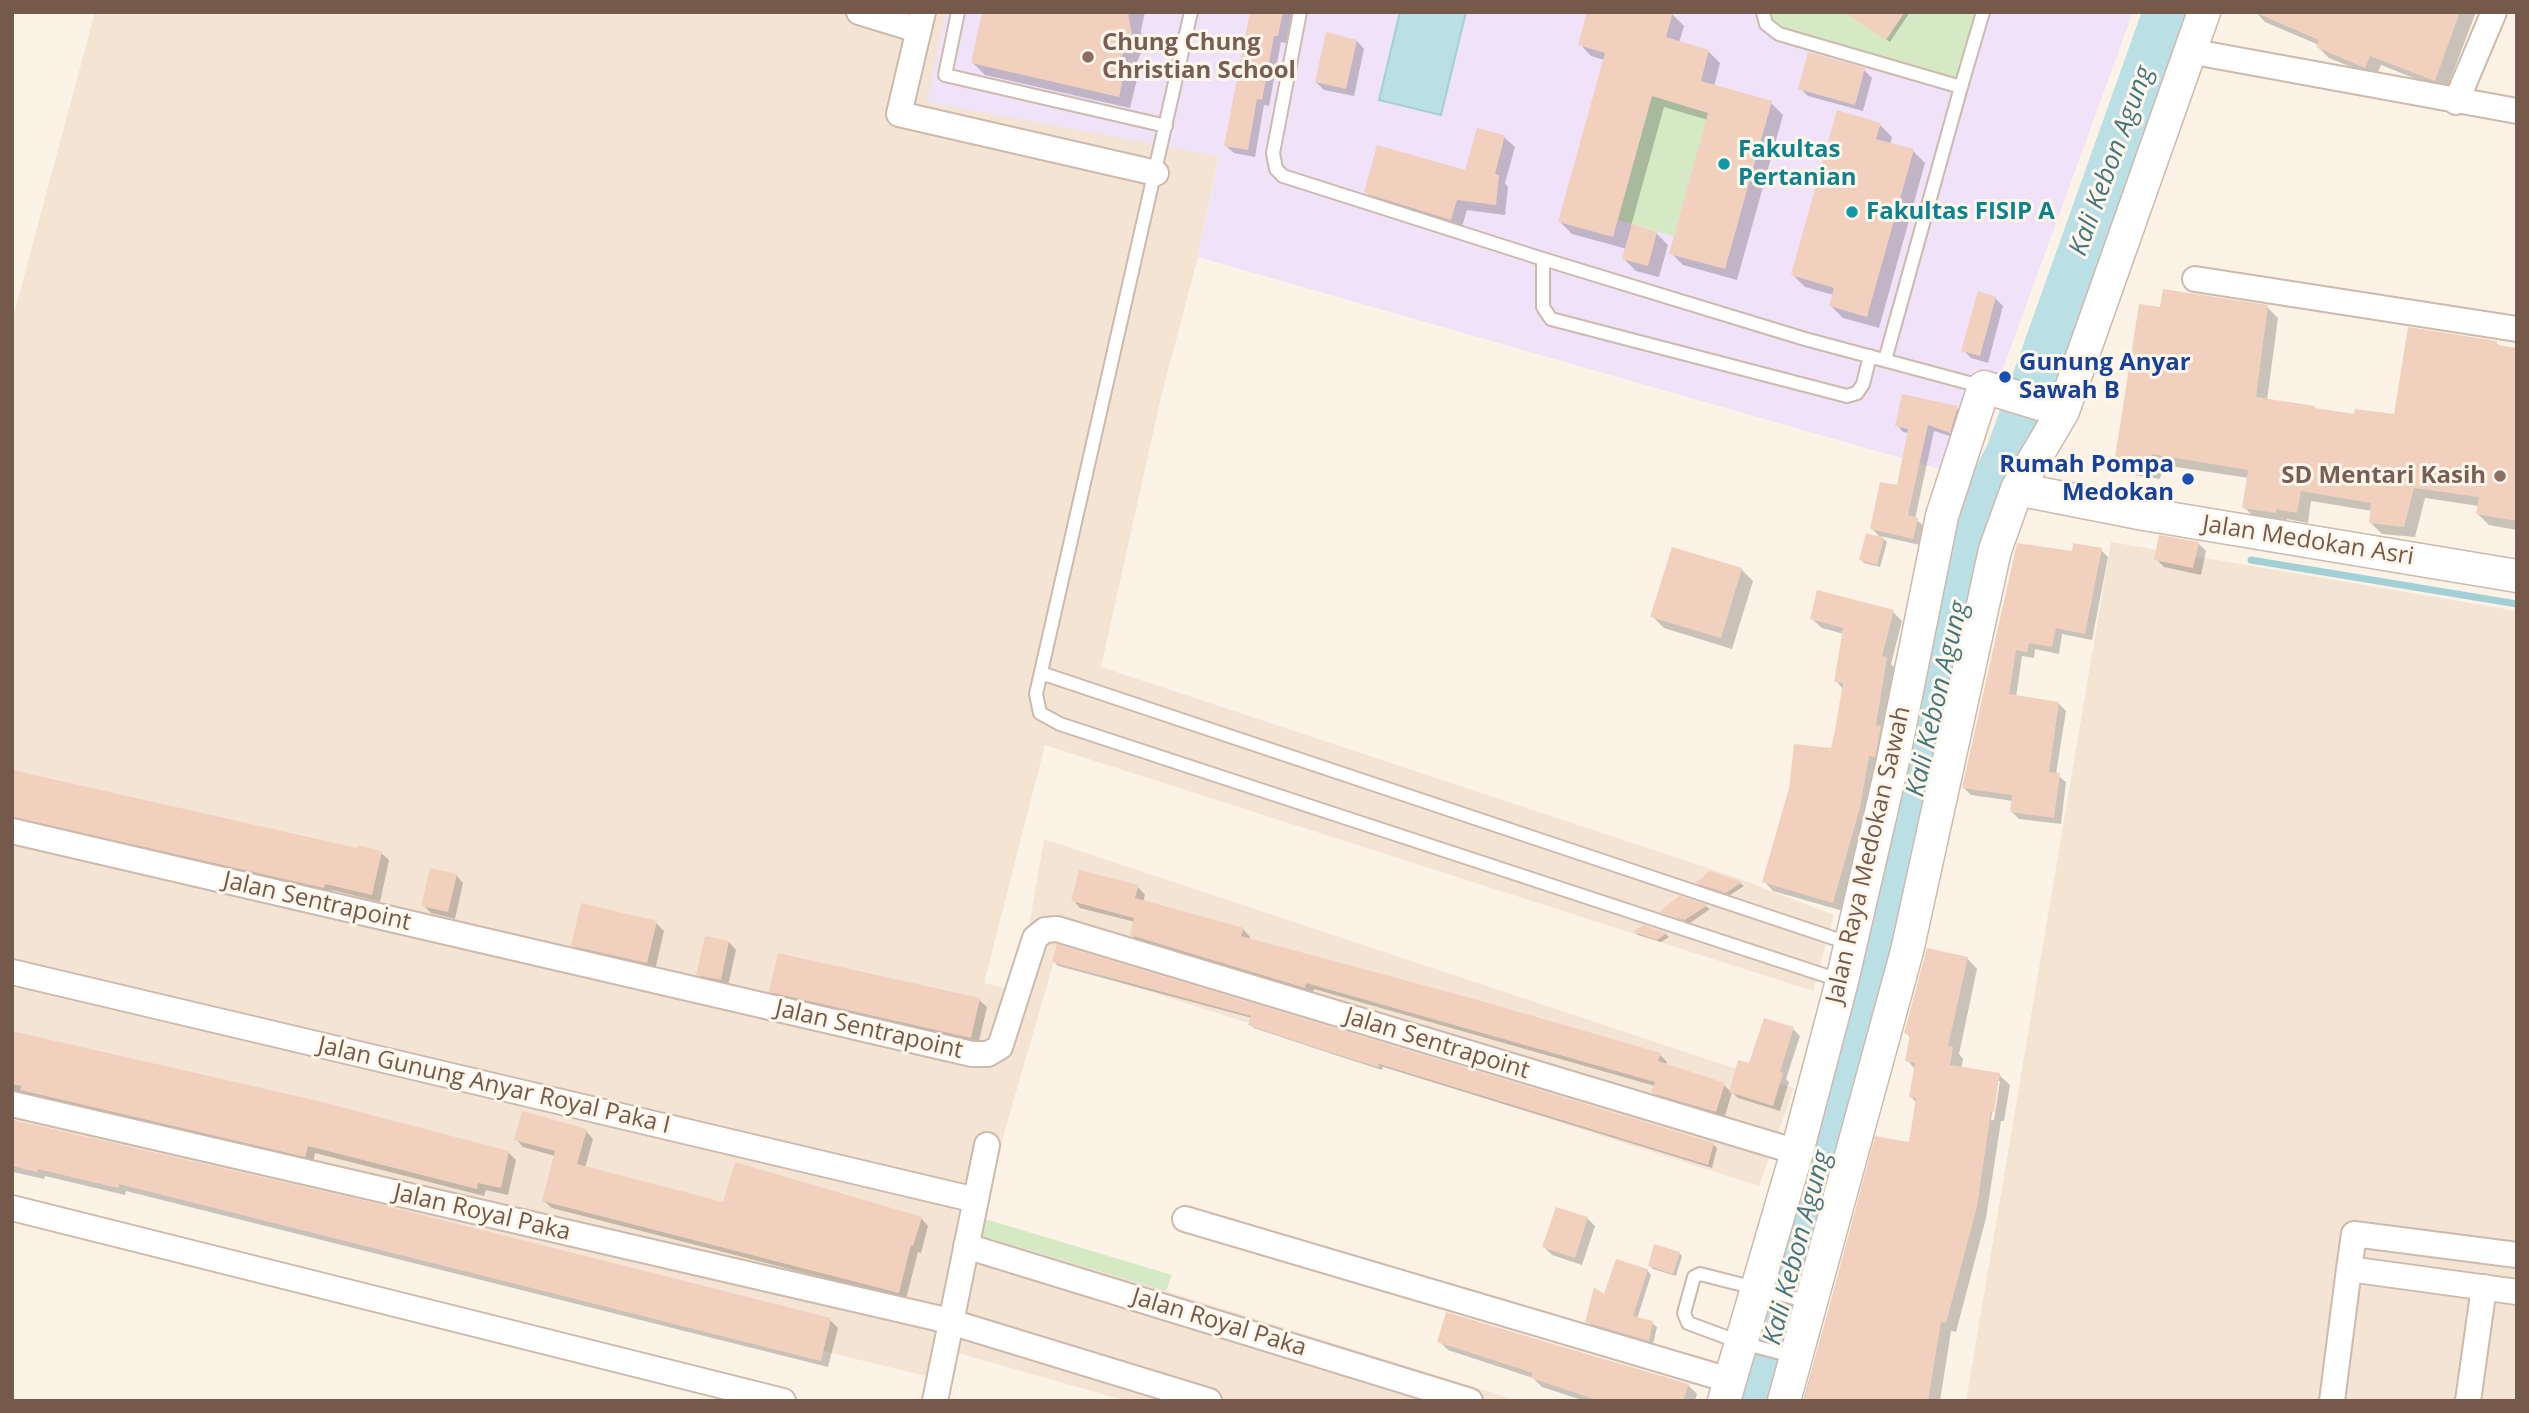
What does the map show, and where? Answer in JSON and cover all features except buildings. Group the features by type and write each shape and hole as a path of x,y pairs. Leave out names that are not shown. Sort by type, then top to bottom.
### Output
{"street":[{"path":"859,12 921,21 898,114 1156,173"},
{"path":"1784,1401 1805,1300 1907,951 1995,550 2017,489 2054,408 2204,12"},
{"path":"2456,102 2494,12"},
{"path":"2189,51 2456,102 2517,111"},
{"path":"2195,279 2517,329"},
{"path":"1991,390 2054,408"},
{"name":"Jalan Raya Medokan Sawah","path":"1726,1390 1747,1344 1842,981 1892,765 1942,516 1991,390"},
{"name":"Jalan Medokan Asri","path":"2017,489 2144,514 2517,576"},
{"name":"Jalan Sentrapoint","path":"12,831 972,1054 988,1054 1000,1047 1035,937 1045,930 1057,929 1797,1152"},
{"name":"Jalan Gunung Anyar Royal Paka I","path":"12,972 976,1200"},
{"name":"Jalan Royal Paka","path":"12,1104 952,1322 1209,1401"},
{"path":"935,1401 988,1145"},
{"path":"12,1208 783,1401"},
{"path":"1185,1219 1726,1390"},
{"path":"2332,1401 2354,1234 2517,1255"},
{"name":"Jalan Royal Paka","path":"966,1246 1471,1401"},
{"path":"2349,1269 2517,1292"},
{"path":"2468,1401 2484,1287"}],"lane":[{"path":"958,12 944,75 1166,126"},
{"path":"1191,12 1041,673 1037,694 1040,713 1060,724 1842,981"},
{"path":"1300,12 1273,153 1280,173 1543,259 1805,339 1991,390"},
{"path":"1763,12 1766,24 1779,34 1961,88"},
{"path":"1885,360 1983,12"},
{"path":"1543,259 1542,299 1545,314 1551,319 1847,397 1857,393 1863,384 1870,356"},
{"path":"1041,673 1851,944"},
{"path":"1792,1355 1747,1344 1686,1321 1684,1313 1694,1277 1700,1274 1805,1300"}],"shaded area":[{"path":"95,12 1248,12 1198,257 1161,397 1101,667 1735,877 1834,915 1813,991 1045,745 984,983 1018,991 1044,839 1794,1088 1759,1186 1054,961 1007,1123 980,1233 1519,1401 1127,1401 958,1353 946,1381 12,1153 12,321"},
{"path":"946,12 2133,12 2000,377 1974,369 1943,470 1198,257 1219,156 927,102"},
{"path":"2111,542 2517,611 2517,1401 1966,1401"}],"green space":[{"path":"1983,12 1961,87 1779,34 1763,13"},
{"path":"1656,82 1669,85 1665,100 1689,107 1713,96 1674,236 1618,220"},
{"path":"985,1219 1172,1275 1166,1291 980,1235"}],"water":[{"path":"1400,12 1466,12 1441,115 1379,100"}],"waterway":[{"name":"Kali Kebon Agung","path":"1756,1401 1888,920 1942,667 1981,504 2008,453 2165,12"},
{"path":"2251,560 2517,604"}],"place":[{"name":"Chung Chung Christian School","path":"1088,57"},
{"name":"Fakultas Pertanian","path":"1724,164"},
{"name":"Fakultas FISIP A","path":"1852,212"},
{"name":"Gunung Anyar Sawah B","path":"2005,377"},
{"name":"SD Mentari Kasih","path":"2500,476"},
{"name":"Rumah Pompa Medokan","path":"2188,479"}]}
